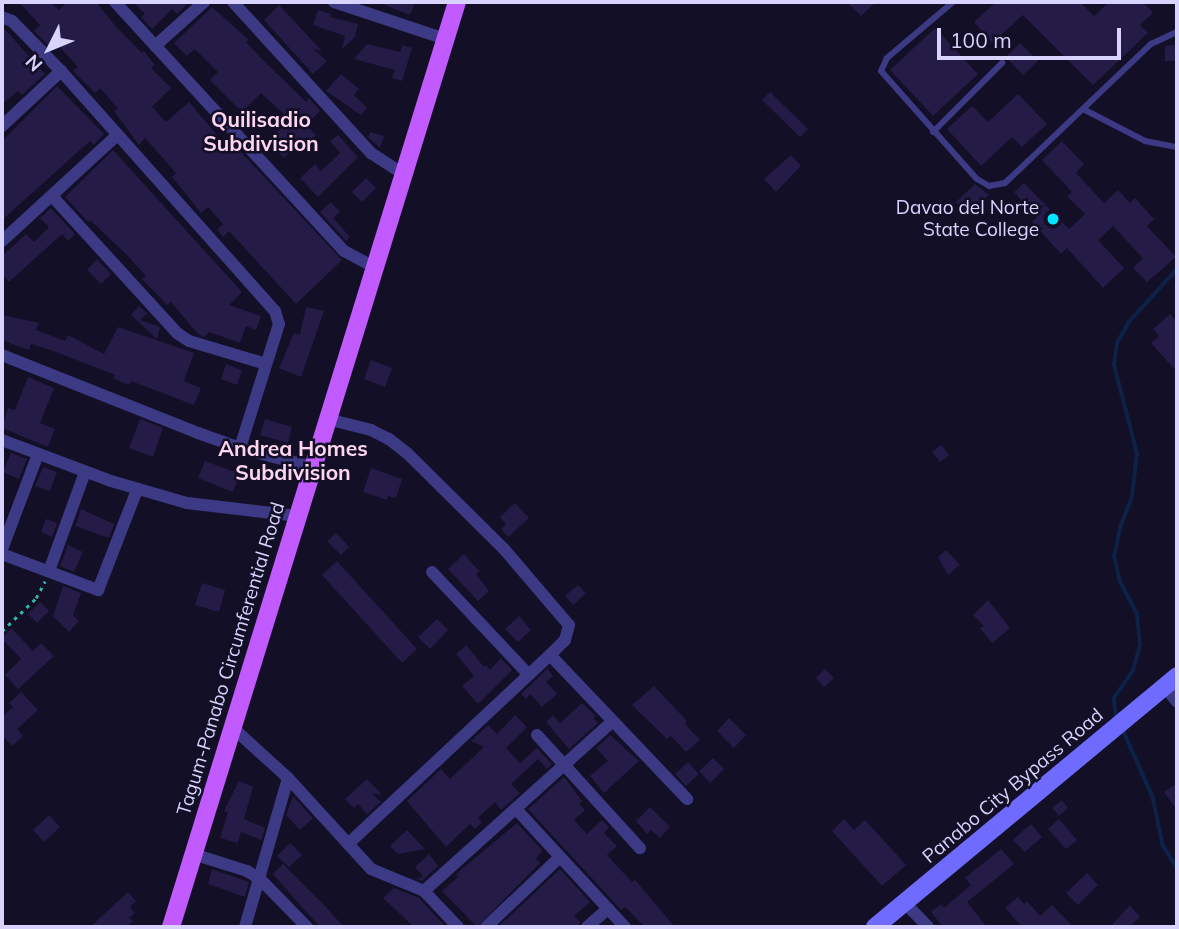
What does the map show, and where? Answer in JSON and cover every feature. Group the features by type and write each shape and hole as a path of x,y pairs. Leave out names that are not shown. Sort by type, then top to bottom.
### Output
{"main road":[{"name":"Tagum-Panabo Circumferential Road","path":"171,927 457,2"},
{"name":"Panabo City Bypass Road","path":"875,927 1171,682"}],"street":[{"path":"116,2 344,251 374,267"},
{"path":"155,46 204,2"},
{"path":"233,2 371,153 403,174"},
{"path":"334,2 445,39"},
{"path":"2,17 12,20 61,71 116,136 275,311 279,324 240,448"},
{"path":"2,126 61,71"},
{"path":"2,241 116,136"},
{"path":"52,196 177,333 189,341 266,364"},
{"path":"2,355 240,448 312,467"},
{"path":"327,419 371,430 389,439 407,453 505,550 569,625 565,640 550,655 348,844"},
{"path":"2,440 137,490 187,503 297,516"},
{"path":"38,454 2,551 98,590 137,490"},
{"path":"49,571 85,472"},
{"path":"432,572 529,675"},
{"path":"550,655 687,799"},
{"path":"1171,682 1177,702"},
{"path":"424,891 612,722"},
{"path":"232,727 288,778 372,869 424,891 458,927"},
{"path":"537,736 640,848"},
{"path":"245,927 288,778"},
{"path":"516,809 625,927"},
{"path":"193,854 247,871 260,879 307,927"},
{"path":"486,927 560,857"},
{"path":"904,902 928,927"},
{"path":"587,927 608,909"}],"lane":[{"path":"953,2 887,58 881,71 977,179 983,184 997,186 1006,183 1151,44 1177,32"},
{"path":"933,132 1002,63"},
{"path":"1085,110 1145,141 1175,147"}],"path":[{"path":"2,631 36,598 49,571"}],"building":[{"path":"19,2 51,2 59,10 67,2 96,2 116,27 142,53 144,51 155,65 151,68 171,88 152,107 166,122 189,102 233,154 238,149 342,260 296,304 229,231 223,237 217,230 223,224 208,207 201,213 172,177 176,173 145,138 139,145 114,111 118,109 100,88 95,93 73,71 78,67 55,42 50,47 34,31 40,25"},
{"path":"133,2 189,2 177,14 172,9 152,29 141,17 145,14"},
{"path":"377,2 415,2 410,15"},
{"path":"847,2 876,2 861,16"},
{"path":"996,2 1080,2 1094,16 1109,2 1143,2 1153,13 1140,25 1148,33 1093,85 1023,15 992,43 974,22"},
{"path":"279,5 322,51 313,49 327,61 313,74 264,20"},
{"path":"212,7 249,40 246,42 306,102 309,98 320,111 306,125 316,135 309,143 304,139 284,158 268,142 289,119 261,93 242,112 210,80 218,72 195,49 187,56 174,43"},
{"path":"318,10 331,14 330,17 358,24 355,37 342,49 345,36 313,25"},
{"path":"2,26 45,74 22,95 18,91 2,104"},
{"path":"935,28 978,74 933,116 890,70"},
{"path":"1020,43 1038,61 1023,75 1006,57"},
{"path":"367,44 400,52 402,45 412,48 402,81 392,78 395,70 354,59"},
{"path":"1177,45 1177,61 1165,61 1165,46"},
{"path":"341,74 359,89 354,95 367,108 361,115 326,91"},
{"path":"57,86 104,134 94,145 90,141 2,220 2,141"},
{"path":"770,92 808,129 800,137 762,100"},
{"path":"1018,94 1047,124 1022,147 1012,137 981,166 947,129 972,106 988,122"},
{"path":"370,132 384,136 380,148 368,137"},
{"path":"338,135 358,157 318,197 300,178 315,164 321,171 340,153 330,141"},
{"path":"1062,141 1084,164 1076,173 1104,203 1118,190 1130,203 1135,198 1154,219 1147,226 1176,257 1147,282 1133,268 1143,258 1113,226 1098,240 1124,268 1103,288 1067,248 1061,254 1032,222 1037,217 1014,192 1024,183 1069,229 1085,214 1067,196 1072,192 1042,160"},
{"path":"113,150 242,292 229,305 261,316 256,330 246,326 240,343 209,332 205,337 198,334 171,302 167,305 142,279 146,276 126,254 90,220 88,222 65,197"},
{"path":"791,155 801,166 776,192 764,179"},
{"path":"366,178 376,188 362,202 352,192"},
{"path":"975,184 989,195 968,214 956,202"},
{"path":"331,202 340,212 333,218 350,237 346,241 320,212"},
{"path":"51,208 75,234 68,241 62,234 9,282 2,274 2,256 26,234 34,242 49,227 40,218"},
{"path":"97,259 111,274 101,284 87,270"},
{"path":"139,306 147,313 140,320 160,327 157,339 131,315"},
{"path":"306,307 324,311 301,377 279,368 294,333 300,335"},
{"path":"1170,314 1177,322 1177,372 1151,343 1159,336 1153,329"},
{"path":"2,315 39,323 36,330 65,341 68,335 104,354 118,327 194,353 184,381 201,388 194,405 131,381 129,385 113,378 115,375 51,350 31,344 29,350 12,344 2,339"},
{"path":"371,360 392,368 385,387 364,379"},
{"path":"226,364 242,370 237,385 221,379"},
{"path":"28,377 54,388 40,423 55,429 48,447 2,428 8,408 15,410"},
{"path":"140,419 163,428 153,457 129,448"},
{"path":"265,419 292,427 288,443 260,435"},
{"path":"941,445 949,455 940,462 932,452"},
{"path":"11,453 27,459 19,479 3,472"},
{"path":"205,461 240,474 233,492 198,478"},
{"path":"43,467 57,472 50,491 35,486"},
{"path":"371,468 402,479 396,498 388,496 387,500 363,492"},
{"path":"515,503 529,518 508,537 501,529 506,524 500,517"},
{"path":"81,509 114,524 109,538 75,526"},
{"path":"46,519 57,523 52,537 41,532"},
{"path":"336,533 349,547 341,555 327,541"},
{"path":"68,545 83,552 74,572 60,566"},
{"path":"946,550 960,565 948,575 938,557"},
{"path":"464,554 479,571 476,574 489,591 478,601 448,569"},
{"path":"337,561 417,649 402,663 322,575"},
{"path":"202,583 225,590 219,612 195,605"},
{"path":"578,585 586,593 573,605 565,596"},
{"path":"63,586 81,593 73,615 79,621 69,632 53,616"},
{"path":"988,600 1010,628 992,643 980,628 984,626 973,615"},
{"path":"40,602 49,611 37,623 28,614"},
{"path":"519,616 531,630 518,642 505,629"},
{"path":"437,619 448,630 430,649 418,637"},
{"path":"11,628 33,651 41,643 54,656 18,689 5,675 21,659 2,639"},
{"path":"466,645 484,667 486,665 490,670 501,658 512,670 478,704 462,686 474,676 456,654"},
{"path":"547,669 553,676 546,682 557,694 542,707 530,694 526,699 521,694"},
{"path":"825,669 834,678 824,687 816,678"},
{"path":"654,686 687,721 685,724 700,740 686,752 671,736 667,739 632,705"},
{"path":"21,692 38,710 17,729 23,736 12,746 2,735 2,717 13,707 9,703"},
{"path":"582,703 596,716 593,718 598,723 569,749 546,722 553,715 560,723"},
{"path":"515,715 527,727 506,748 520,763 537,748 552,764 547,769 538,759 511,784 520,793 501,810 495,802 478,818 482,822 475,829 470,824 446,847 407,801 441,769 450,779 484,747 471,741 488,725 497,734"},
{"path":"729,718 746,735 734,748 717,731"},
{"path":"610,735 639,761 604,793 590,776 608,761 596,748"},
{"path":"713,758 724,769 710,783 699,771"},
{"path":"688,762 699,774 686,786 675,774"},
{"path":"564,777 582,801 579,804 585,810 574,820 587,834 602,820 609,827 604,833 617,846 607,855 632,882 635,880 675,927 645,927 625,907 621,910 528,809"},
{"path":"367,779 382,795 372,793 381,802 367,814 358,804 354,808 345,799"},
{"path":"239,781 253,787 244,819 265,828 261,840 241,832 238,843 220,838 228,812 224,811"},
{"path":"1177,783 1177,810 1164,792"},
{"path":"293,796 313,818 300,830 286,815"},
{"path":"1062,800 1068,808 1059,816 1052,808"},
{"path":"650,807 670,827 660,838 651,830 647,834 636,821"},
{"path":"49,815 60,827 44,842 33,830"},
{"path":"844,819 854,830 865,820 906,865 882,886 832,831"},
{"path":"1059,819 1077,840 1066,849 1048,829"},
{"path":"517,823 542,850 536,859 540,863 477,927 442,891 458,877 456,874"},
{"path":"1031,824 1042,837 1025,852 1013,840"},
{"path":"407,830 425,849 398,854 390,846"},
{"path":"290,843 302,855 289,867 277,856"},
{"path":"1001,849 1014,864 967,902 987,927 943,927 931,912 941,904 944,908 971,885 965,878"},
{"path":"429,854 438,866 422,881 417,879 423,876 415,867"},
{"path":"283,864 344,927 321,927 307,913 273,874"},
{"path":"212,869 249,882 245,897 208,884"},
{"path":"560,869 590,902 574,916 580,922 578,927 498,927"},
{"path":"1087,873 1098,885 1078,905 1066,893"},
{"path":"394,888 419,898 446,927 414,927 383,898"},
{"path":"128,892 136,901 130,907 135,913 129,918 133,921 126,927 90,927"},
{"path":"1018,897 1024,904 1027,901 1040,916 1052,905 1073,927 1022,927 1005,908"},
{"path":"1130,905 1140,917 1129,927 1110,927"}],"waterway":[{"path":"1116,718 1114,698 1133,671 1140,645 1137,614 1120,582 1114,557 1120,528 1132,496 1137,454 1114,365 1117,343 1129,322 1177,269"},
{"path":"1124,732 1153,797 1163,845 1177,867"}],"place":[{"name":"Davao del Norte State College","path":"1053,219"}],"district":[{"name":"Quilisadio Subdivision","path":"261,131"},
{"name":"Andrea Homes Subdivision","path":"293,460"}]}
